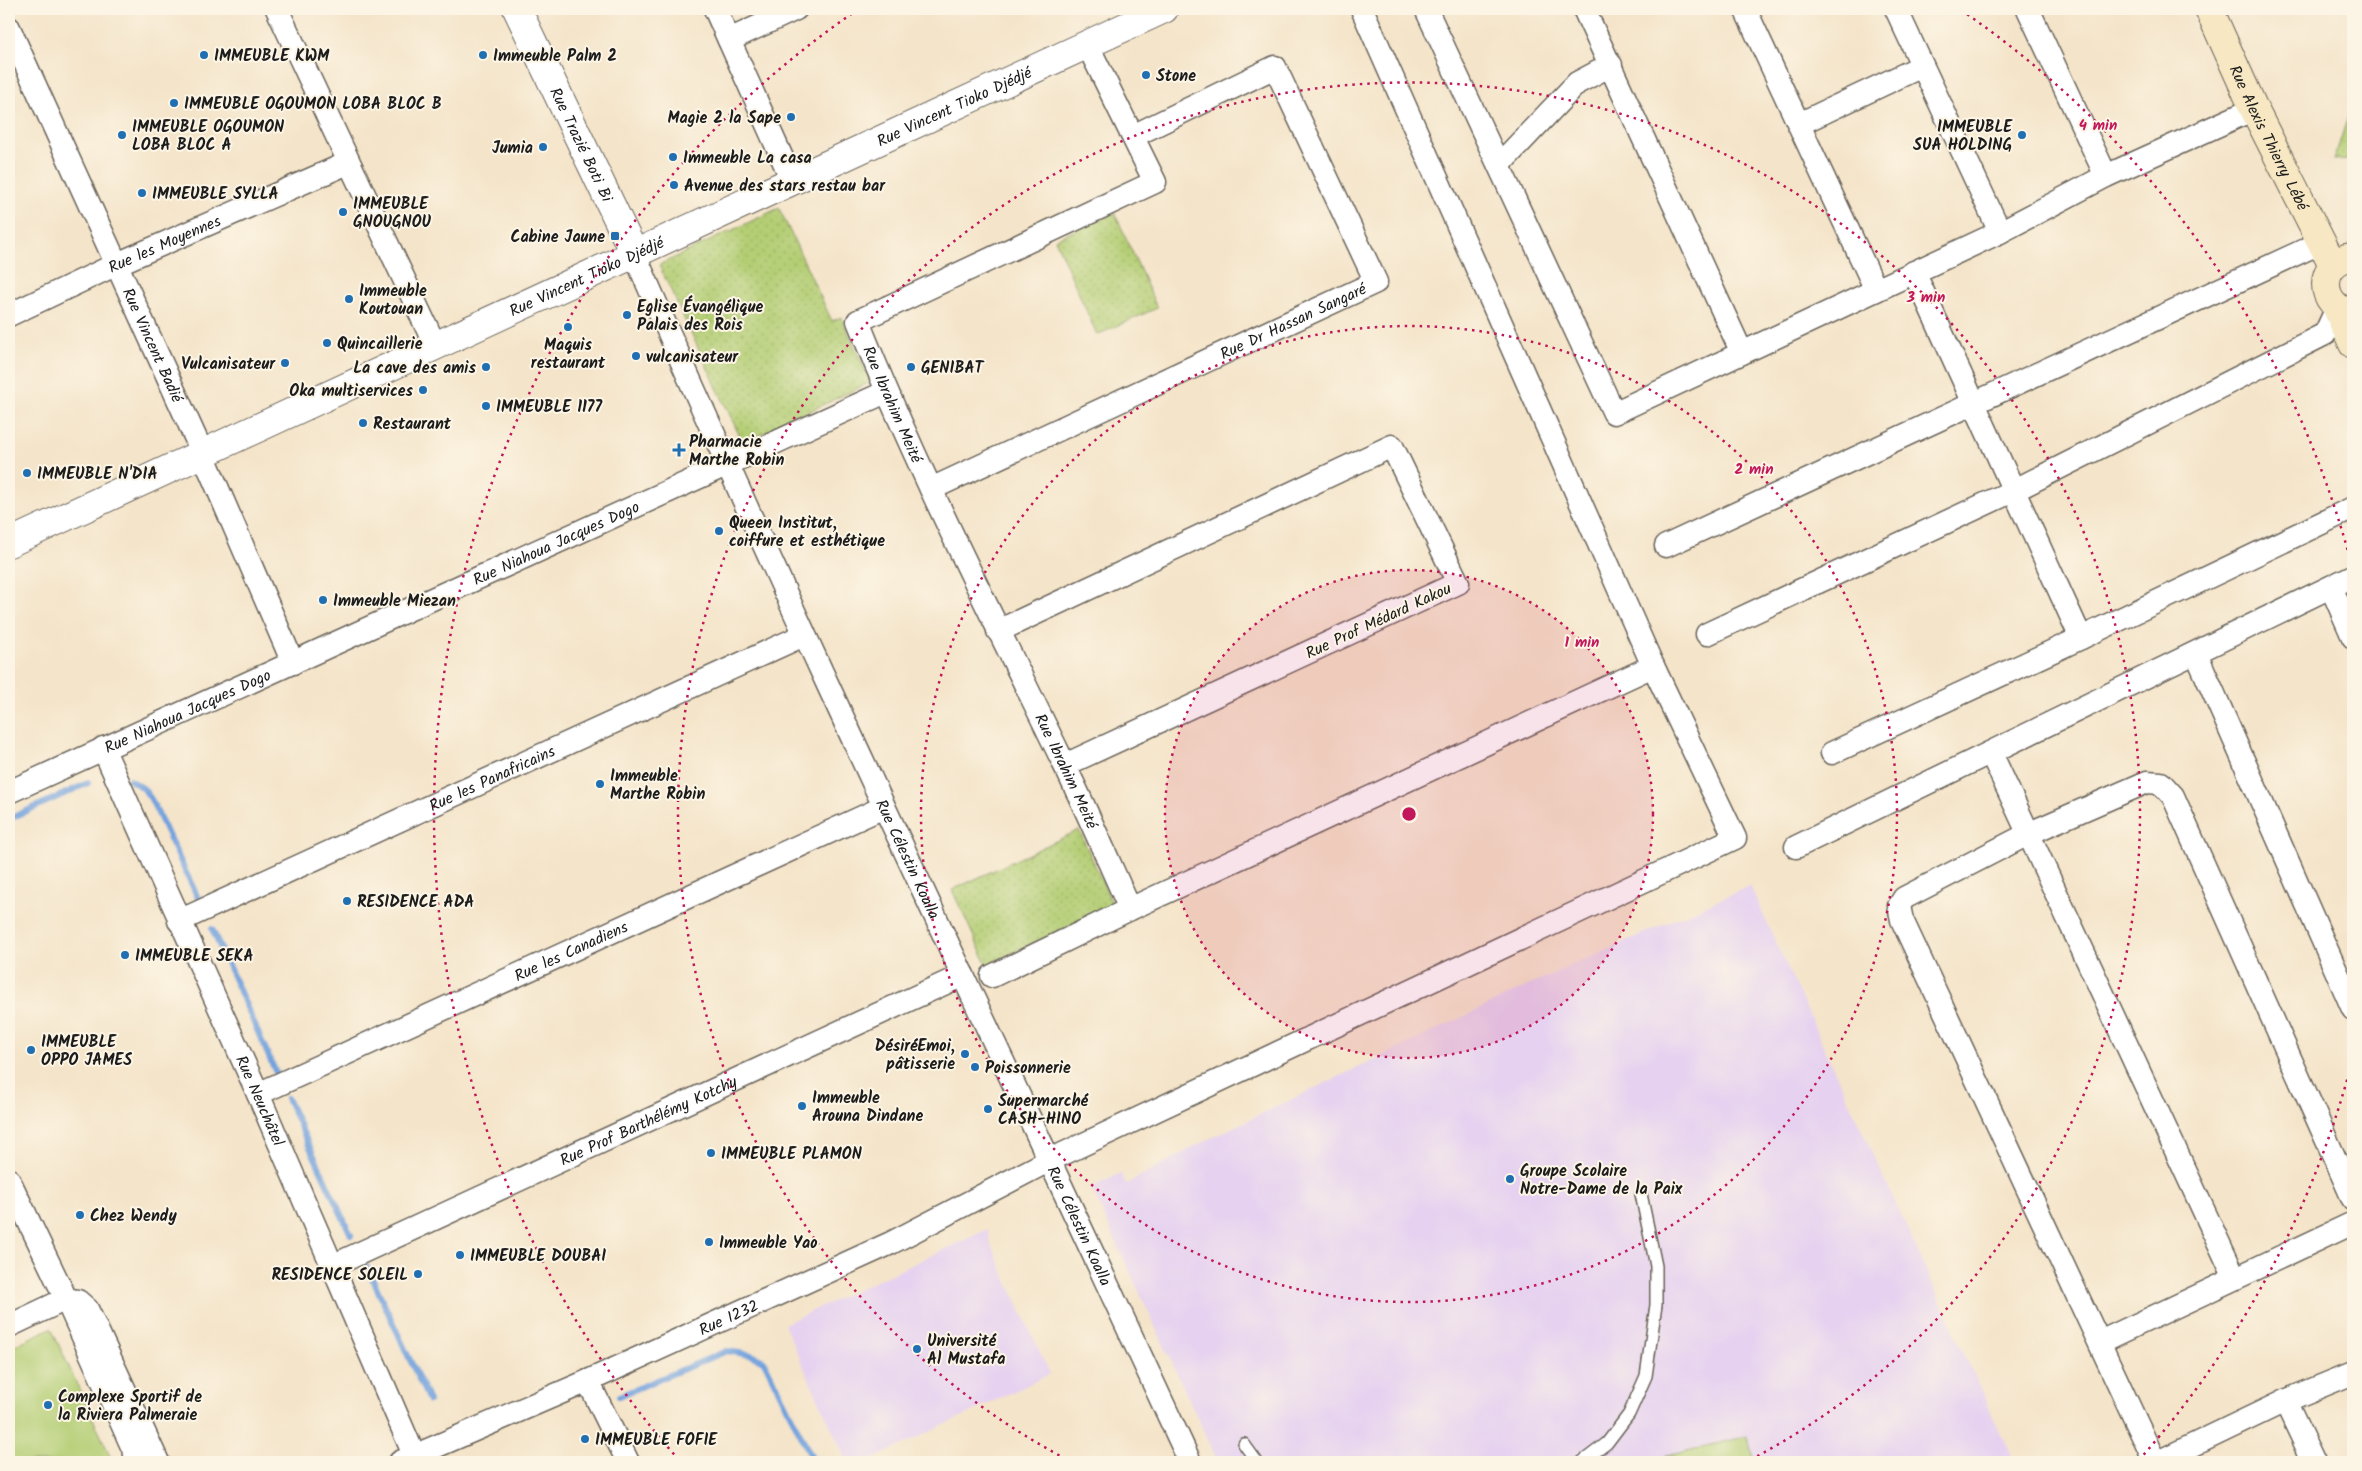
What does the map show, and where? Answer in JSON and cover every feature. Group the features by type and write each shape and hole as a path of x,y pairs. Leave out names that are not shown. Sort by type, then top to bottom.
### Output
{"main road":[{"name":"Rue Alexis Thierry Lébé","path":"2209,9 2254,108 2336,254"},
{"path":"2336,254 2327,275 2327,293 2345,310 2353,344"}],"street":[{"path":"277,9 435,345"},
{"name":"Rue Trazié Boti Bi","path":"517,9 634,253"},
{"path":"715,9 792,180"},
{"path":"729,40 796,9"},
{"name":"Rue Vincent Tioko Djédjé","path":"9,542 792,180 1091,51 1164,9"},
{"path":"992,976 1130,908 1653,666 1362,9"},
{"path":"1426,9 1614,413 2000,232 2106,176 2254,108"},
{"path":"1584,9 1611,64 1742,353"},
{"path":"1745,9 1876,290"},
{"path":"1896,9 2000,232"},
{"path":"2028,9 2106,176"},
{"name":"Rue Vincent Badié","path":"9,28 118,264 293,663"},
{"name":"Rue Ibrahim Meité","path":"1091,51 1155,182 858,321 886,392 1130,908"},
{"path":"1499,165 1577,82 1611,64"},
{"name":"Rue Dr Hassan Sangaré","path":"931,489 1376,282 1276,66 1133,136"},
{"path":"1799,124 1922,66"},
{"name":"Rue les Moyennes","path":"9,315 118,264 348,163"},
{"name":"Rue Célestin Koalla","path":"634,253 726,464 804,635 1190,1462"},
{"path":"1666,546 1974,402 2336,254"},
{"path":"1914,272 2081,638"},
{"path":"1707,634 2015,490 2325,334 2345,310"},
{"name":"Rue Niahoua Jacques Dogo","path":"9,792 886,392"},
{"name":"Rue Prof Médard Kakou","path":"998,631 1392,446 1458,584 1064,765"},
{"path":"1832,753 2081,638 2353,508"},
{"path":"1796,847 2353,576"},
{"path":"2331,587 2353,638"},
{"name":"Rue les Panafricains","path":"179,921 804,635"},
{"path":"2196,653 2353,1009"},
{"name":"Rue I232","path":"407,1459 588,1381 891,1243 1050,1160 1735,838 1653,666"},
{"name":"Rue Neuchâtel","path":"103,748 258,1094 332,1266 407,1459"},
{"path":"1991,753 2030,833 2235,1278"},
{"path":"2353,1200 2167,789 2161,783 2147,782 2030,833 1910,893 1899,906 1900,913 2156,1462 2285,1401 2353,1373"},
{"name":"Rue les Canadiens","path":"258,1094 884,807"},
{"name":"Rue Prof Barthélémy Kotchy","path":"332,1266 963,975"},
{"path":"9,1180 66,1299 139,1462"},
{"path":"2100,1342 2353,1223"},
{"path":"9,1326 66,1299 78,1301 87,1309 158,1462"},
{"path":"588,1381 628,1462"},
{"path":"2285,1401 2314,1462"}],"lane":[{"path":"1582,1462 1607,1443 1629,1414 1646,1376 1656,1305 1656,1266 1641,1194"},
{"path":"1244,1444 1257,1462"}],"shaded area":[{"name":"Groupe Scolaire Notre-Dame de la Paix","path":"1750,886 2014,1462 1218,1462 1091,1188 1121,1173 1126,1184 1203,1142 1563,969"},
{"name":"Université Al Mustafa","path":"988,1229 990,1243 1050,1374 867,1462 847,1462 784,1324"}],"green space":[{"path":"2353,100 2353,159 2334,160"},
{"path":"779,208 832,321 841,317 871,382 743,443 659,265"},
{"path":"1115,213 1157,308 1097,335 1055,239"},
{"path":"1079,830 1113,905 987,965 952,890"},
{"name":"Complexe Sportif de la Riviera Palmeraie","path":"51,1328 113,1462 9,1462 9,1348"},
{"path":"1748,1436 1754,1462 1642,1462"}],"waterway":[{"path":"130,780 143,788 151,799 200,902"},
{"path":"9,819 88,783"},
{"path":"212,929 277,1075"},
{"path":"287,1098 351,1235"},
{"path":"367,1267 429,1401"},
{"path":"619,1396 727,1351 751,1355 764,1361 814,1462"}],"place":[{"name":"IMMEUBLE KWM","path":"204,55"},
{"name":"Immeuble Palm 2","path":"483,55"},
{"name":"Stone","path":"1146,75"},
{"name":"IMMEUBLE OGOUMON LOBA BLOC B","path":"174,103"},
{"name":"Magie 2 la Sape","path":"791,117"},
{"name":"IMMEUBLE OGOUMON LOBA BLOC A","path":"122,135"},
{"name":"IMMEUBLE SUA HOLDING","path":"2022,135"},
{"name":"Jumia","path":"543,147"},
{"name":"Immeuble La casa","path":"673,157"},
{"name":"Avenue des stars restau bar","path":"674,185"},
{"name":"IMMEUBLE SYLLA","path":"142,193"},
{"name":"IMMEUBLE GNOUGNOU","path":"343,212"},
{"name":"Cabine Jaune","path":"615,236"},
{"name":"Immeuble Koutouan","path":"349,299"},
{"name":"Eglise Évangélique Palais des Rois","path":"627,315"},
{"name":"Maquis restaurant","path":"568,327"},
{"name":"Quincaillerie","path":"327,343"},
{"name":"vulcanisateur","path":"636,356"},
{"name":"Vulcanisateur","path":"285,363"},
{"name":"La cave des amis","path":"486,367"},
{"name":"GENIBAT","path":"911,367"},
{"name":"Oka multiservices","path":"423,390"},
{"name":"IMMEUBLE 1177","path":"486,406"},
{"name":"Restaurant","path":"363,423"},
{"name":"Pharmacie Marthe Robin","path":"679,450"},
{"name":"IMMEUBLE N'DIA","path":"27,473"},
{"name":"Queen Institut, coiffure et esthétique","path":"719,531"},
{"name":"Immeuble Miezan","path":"323,600"},
{"name":"Immeuble Marthe Robin","path":"600,784"},
{"name":"RESIDENCE ADA","path":"347,901"},
{"name":"IMMEUBLE SEKA","path":"125,955"},
{"name":"IMMEUBLE OPPO JAMES","path":"31,1050"},
{"name":"DésiréEmoi, pâtisserie","path":"965,1054"},
{"name":"Poissonnerie","path":"975,1067"},
{"name":"Immeuble Arouna Dindane","path":"802,1106"},
{"name":"Supermarché CASH-HINO","path":"988,1109"},
{"name":"IMMEUBLE PLAMON","path":"711,1153"},
{"name":"Groupe Scolaire Notre-Dame de la Paix","path":"1510,1179"},
{"name":"Chez Wendy","path":"80,1215"},
{"name":"Immeuble Yao","path":"709,1242"},
{"name":"IMMEUBLE DOUBAI","path":"460,1255"},
{"name":"RESIDENCE SOLEIL","path":"418,1274"},
{"name":"Université Al Mustafa","path":"917,1349"},
{"name":"Complexe Sportif de la Riviera Palmeraie","path":"48,1405"},
{"name":"IMMEUBLE FOFIE","path":"585,1439"}]}
